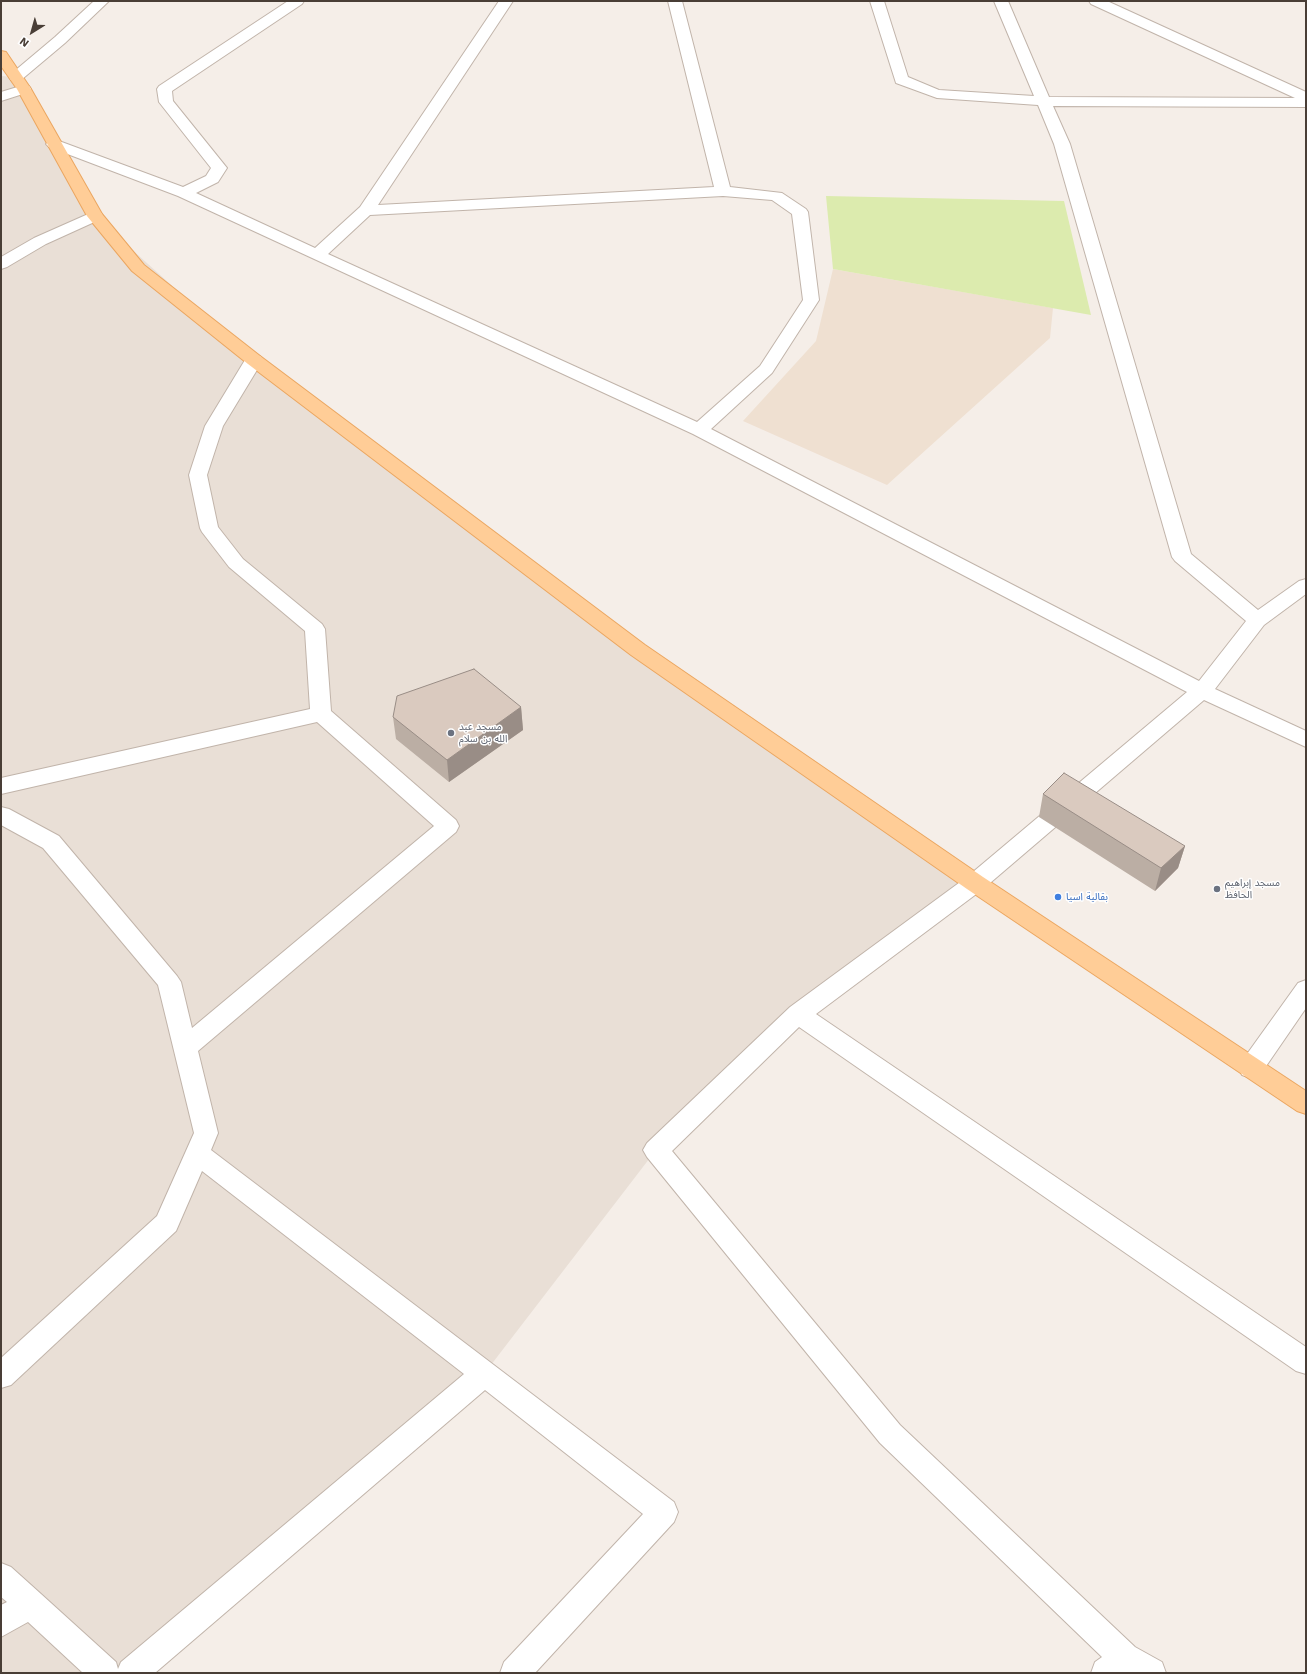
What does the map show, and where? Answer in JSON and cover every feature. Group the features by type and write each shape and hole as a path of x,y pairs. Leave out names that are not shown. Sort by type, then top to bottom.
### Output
{"main road":[{"path":"1,55 20,83 94,216 138,268 254,360 638,650 975,883 1306,1104"}],"street":[{"path":"1,97 20,83 60,40 102,1"},
{"path":"184,192 212,179 219,168 166,102 164,89 297,1"},
{"path":"317,255 366,210 506,1"},
{"path":"675,1 722,191"},
{"path":"877,1 901,80 937,94 1044,102 1306,103"},
{"path":"1001,1 1062,144 1182,557 1257,620"},
{"path":"1096,1 1306,98"},
{"path":"54,144 184,192 317,255 699,430 1202,691 1306,740"},
{"path":"366,210 722,191 776,196 800,212 811,300 766,369 699,430"},
{"path":"1,264 40,241 94,216"},
{"path":"185,1048 448,826 321,714 315,629 236,563 208,528 198,475 214,426 254,360"},
{"path":"1151,1673 1115,1665 890,1434 656,1150 798,1014 975,883 1202,691 1257,620 1306,585"},
{"path":"1,786 321,714"},
{"path":"1,815 51,842 169,982 206,1133 167,1223 1,1376"},
{"path":"1251,1068 1306,989"},
{"path":"798,1014 1306,1362"},
{"path":"198,1154 664,1512 515,1673"},
{"path":"132,1673 484,1374"},
{"path":"1,1577 106,1673"},
{"path":"1,1622 31,1604"}],"shaded area":[{"path":"1,76 16,77 95,216 254,360 638,650 975,883 723,1086 656,1150 484,1374 132,1673 1,1673"},
{"path":"833,269 1053,308 1050,338 887,485 743,421 816,341"}],"green space":[{"path":"826,196 1064,201 1091,315 833,269"}],"building":[{"path":"474,669 521,707 447,760 393,717 397,696"},
{"path":"1064,773 1185,846 1161,868 1043,794"}],"place":[{"name":"مسجد عبد الله بن سلام","path":"451,733"},
{"name":"مسجد إبراهيم الحافظ","path":"1217,889"},
{"name":"بقالية اسيا","path":"1058,897"}]}
